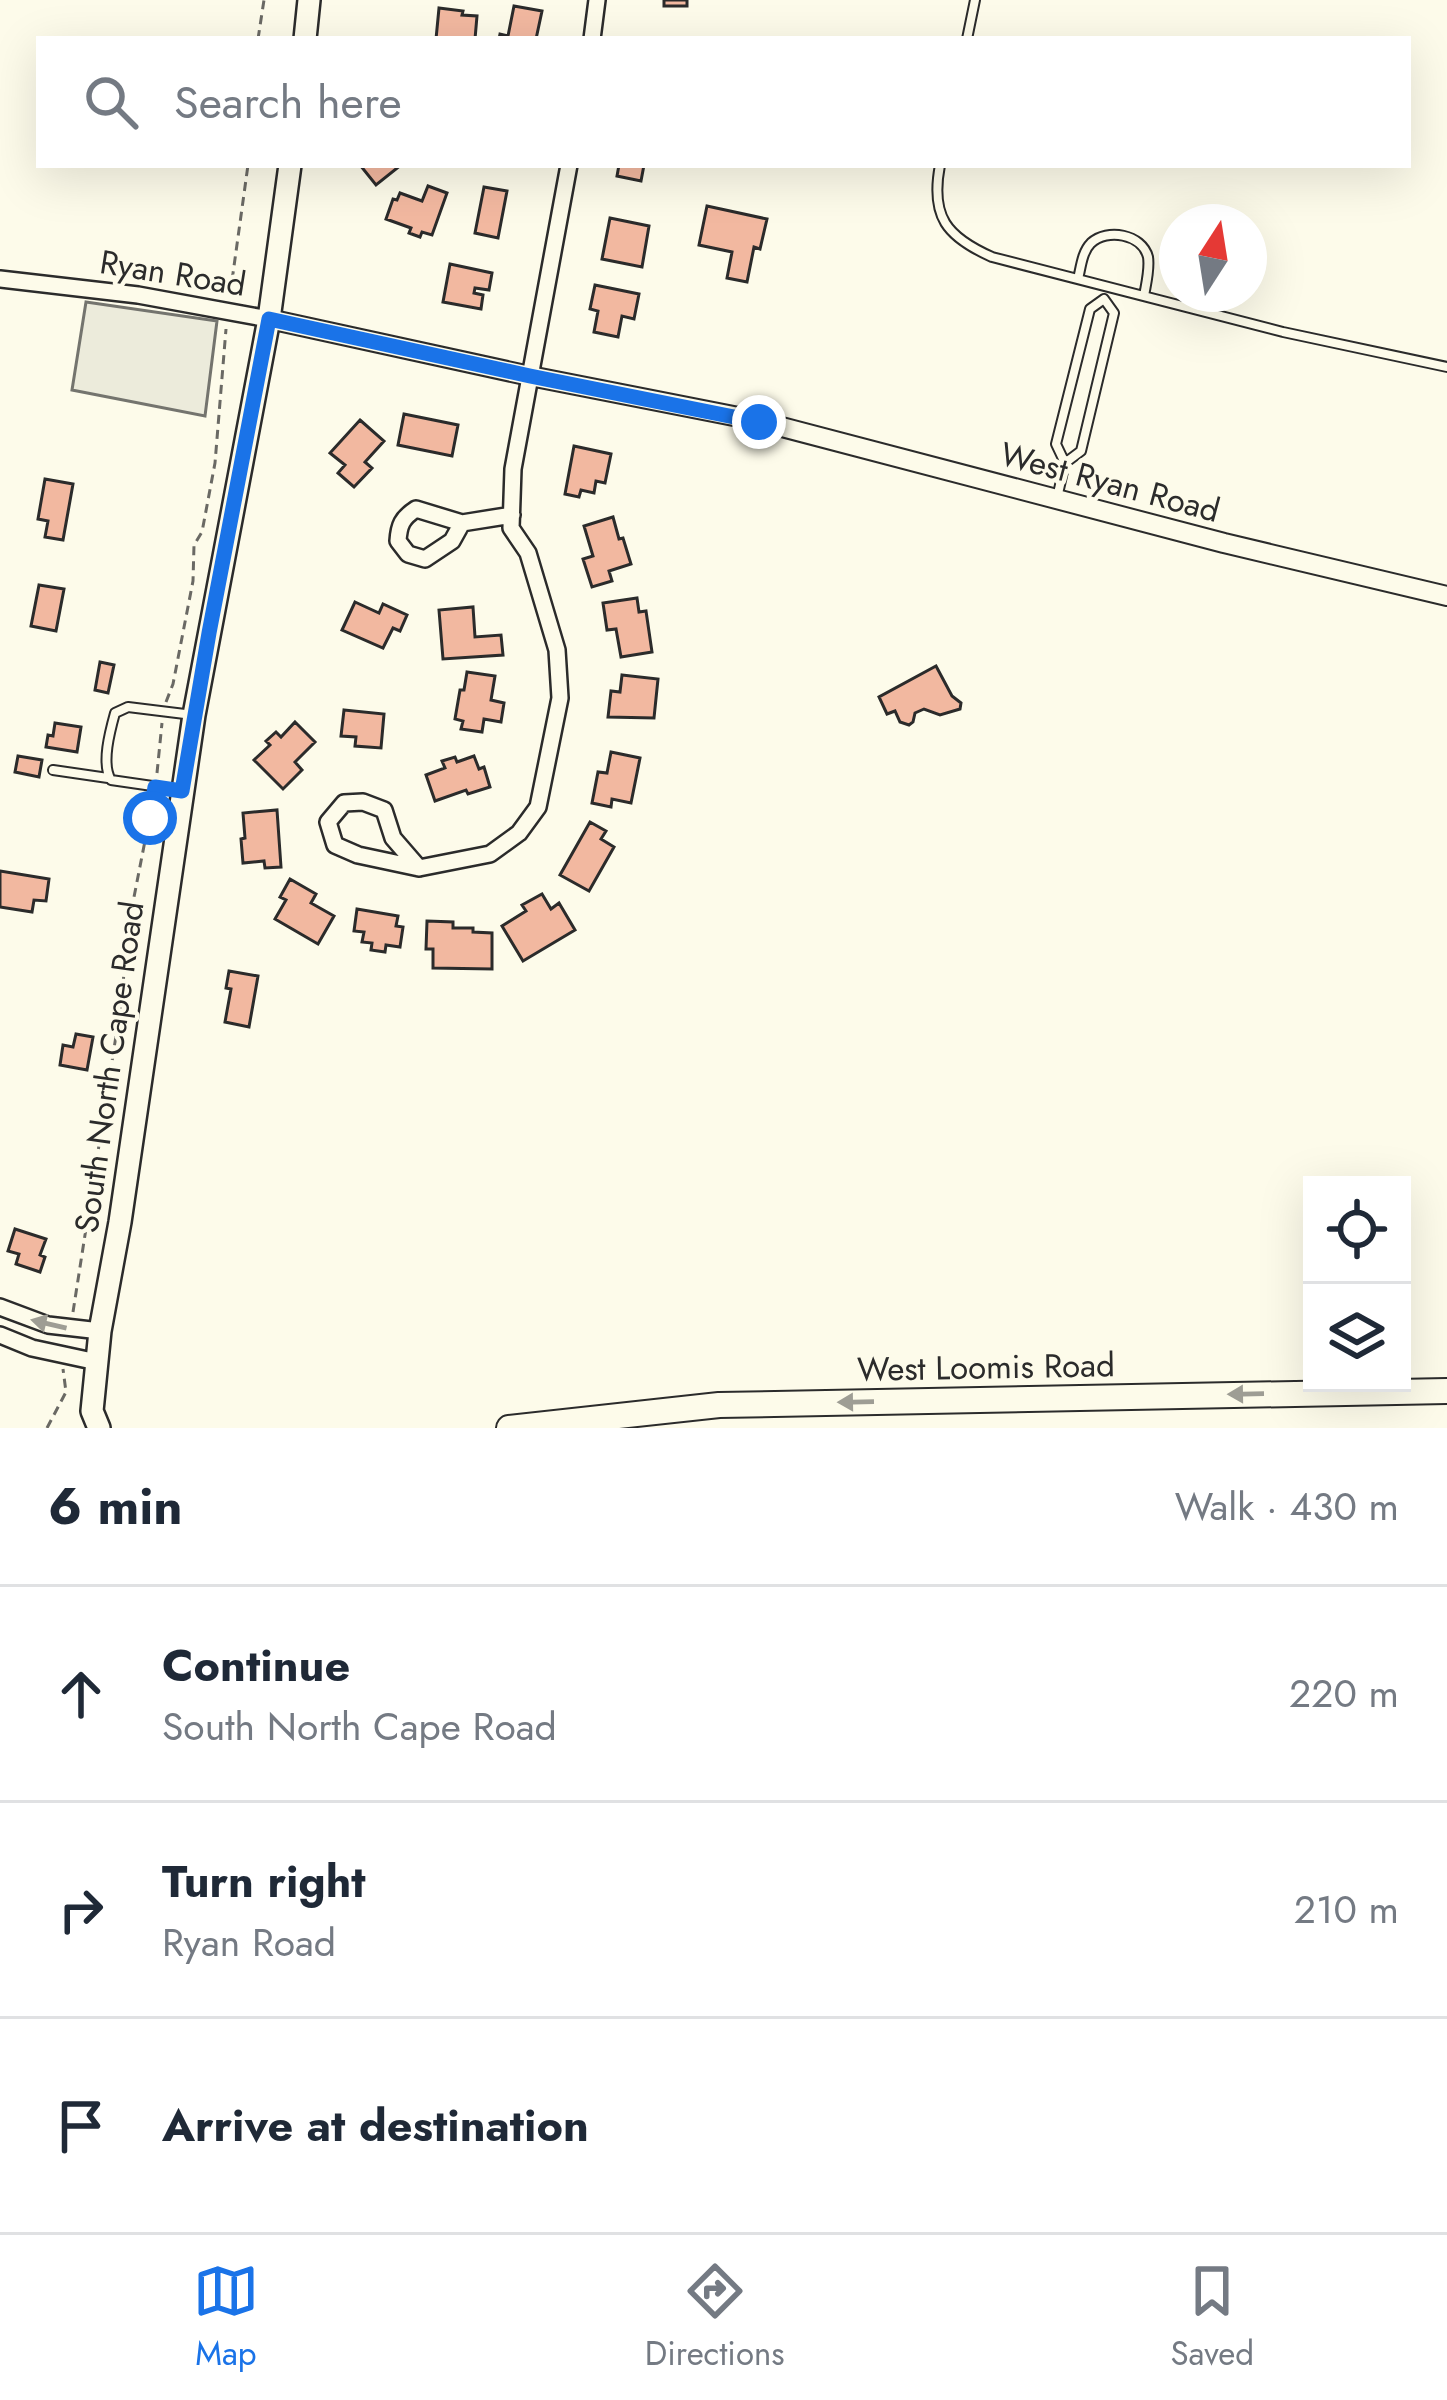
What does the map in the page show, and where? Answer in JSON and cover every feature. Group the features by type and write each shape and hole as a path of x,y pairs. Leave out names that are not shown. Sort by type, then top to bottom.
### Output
{"main road":[{"path":"304,36 309,0"},
{"name":"South North Cape Road","path":"90,1422 194,715 269,319 290,168"},
{"name":"West Loomis Road","path":"522,1427 719,1405 1447,1391"}],"street":[{"path":"592,36 597,0"},
{"path":"419,868 393,838 384,810 363,802 344,803 328,822 334,845 419,868 490,854 519,833 538,807 560,698 557,650 528,553 511,528 513,469 568,168"},
{"name":"Ryan Road","path":"0,279 269,319 759,422"},
{"name":"West Ryan Road","path":"759,422 1447,596"},
{"path":"462,523 512,515"},
{"path":"0,1307 48,1325 100,1331"},
{"path":"0,1335 32,1348 97,1362"}],"lane":[{"path":"968,36 975,0"},
{"path":"939,168 940,215 961,243 992,257 1283,332 1447,367"},
{"path":"1078,279 1084,251 1095,238 1114,233 1131,237 1146,249 1149,262 1144,296"},
{"path":"1066,463 1056,444 1090,309 1104,299 1108,286"},
{"path":"1057,499 1066,463 1081,451 1114,313 1104,299"},
{"path":"110,778 106,771 116,713 128,706 194,715"},
{"path":"53,770 182,791"}],"path":[{"path":"258,36 264,0"},
{"path":"230,298 248,168"},
{"path":"73,1312 123,991 125,943 155,787 164,710 193,581 194,545 202,532 215,463 226,322"},
{"path":"47,1428 66,1392 63,1368"}],"shaded area":[{"path":"86,302 217,321 205,416 72,390"}],"building":[{"path":"664,0 687,0 687,6 664,6"},
{"path":"514,6 542,11 537,36 508,36"},
{"path":"439,8 477,16 475,36 436,36"},
{"path":"362,168 397,168 376,185"},
{"path":"618,168 643,168 641,181 617,176"},
{"path":"428,186 447,193 432,235 422,232 420,237 409,233 411,228 386,219 400,193 422,201"},
{"path":"484,187 507,191 498,238 475,233"},
{"path":"707,206 767,219 760,249 754,247 747,282 727,278 732,252 699,245"},
{"path":"610,218 649,226 642,267 602,259"},
{"path":"450,264 492,273 489,290 475,288 474,293 483,295 481,309 443,302"},
{"path":"595,285 639,294 634,319 622,316 618,337 594,332 598,311 590,309"},
{"path":"404,414 458,425 452,456 398,445"},
{"path":"360,420 384,441 365,462 372,468 354,487 338,473 345,465 330,453"},
{"path":"574,446 611,454 605,483 596,481 594,493 581,490 579,497 565,494"},
{"path":"45,479 73,484 63,540 45,537 48,521 38,519"},
{"path":"613,517 631,564 609,571 612,581 592,587 583,559 593,556 584,526"},
{"path":"39,585 64,589 56,631 31,626"},
{"path":"637,598 639,612 646,611 652,652 621,657 616,629 607,630 603,603"},
{"path":"355,602 379,613 383,604 407,615 400,631 393,628 383,648 342,630"},
{"path":"473,607 475,637 501,635 503,655 443,659 439,610"},
{"path":"100,662 114,665 108,693 95,690"},
{"path":"936,666 961,703 960,709 940,715 924,709 915,713 909,725 900,722 895,711 887,714 879,697"},
{"path":"467,672 495,676 491,700 504,703 501,722 484,719 482,732 461,729 463,721 455,719"},
{"path":"622,675 658,679 654,718 608,717 611,691 620,692"},
{"path":"344,710 384,714 381,748 355,746 356,737 341,736"},
{"path":"295,722 315,742 295,762 302,770 283,789 254,760 270,745 266,741 276,732 281,737"},
{"path":"55,723 81,727 77,752 46,747"},
{"path":"611,752 640,758 631,803 612,799 611,807 592,803 598,772 607,773"},
{"path":"18,756 42,760 39,777 15,772"},
{"path":"474,756 479,769 484,767 490,787 435,801 426,775 445,768 442,761"},
{"path":"277,810 281,867 265,868 264,861 243,863 243,813"},
{"path":"590,822 606,831 601,839 614,847 589,891 560,875"},
{"path":"0,871 49,879 46,901 34,900 32,912 0,907"},
{"path":"290,879 316,894 311,903 334,916 318,944 275,919 286,900 280,897"},
{"path":"542,894 551,909 559,903 575,930 523,961 502,926 526,911 522,905"},
{"path":"357,909 398,916 396,926 403,927 400,947 371,950 372,943 362,942 364,932 354,931"},
{"path":"427,921 453,922 453,928 492,933 492,969 433,968 433,949 426,949"},
{"path":"229,971 258,976 249,1027 225,1022"},
{"path":"76,1034 93,1037 87,1070 60,1065 63,1045 73,1047"},
{"path":"15,1229 46,1239 40,1272 16,1264 19,1254 8,1251"}],"route":[{"path":"150,818 155,787 182,791 269,319 759,422"}]}
